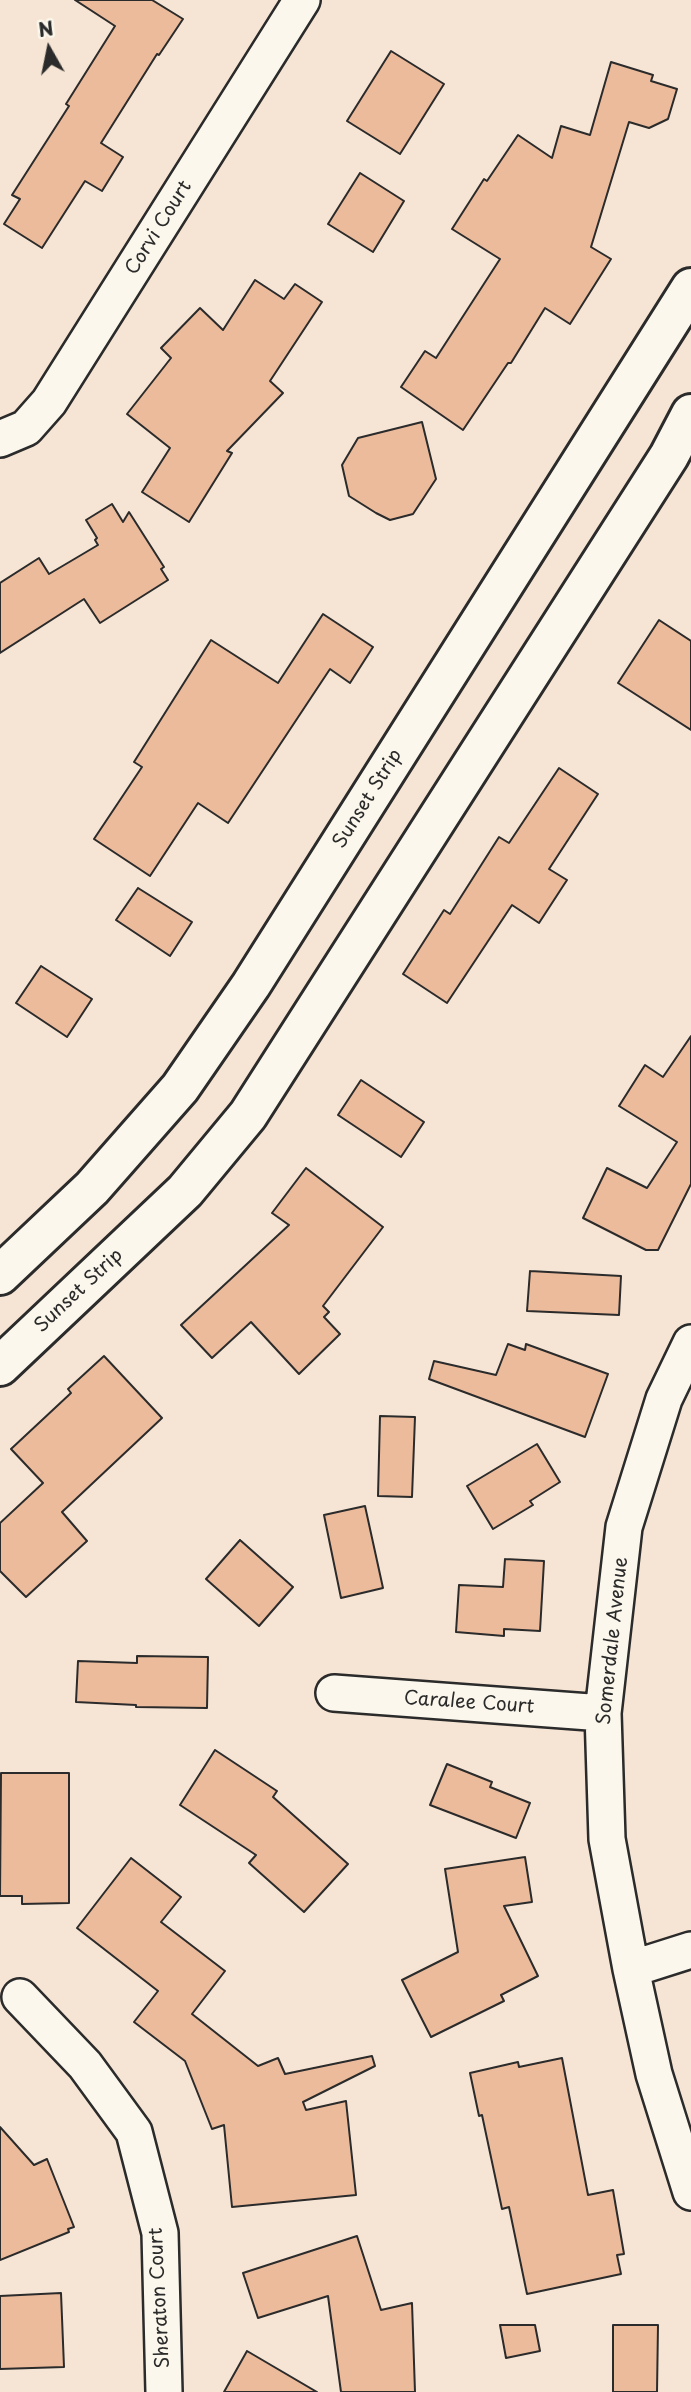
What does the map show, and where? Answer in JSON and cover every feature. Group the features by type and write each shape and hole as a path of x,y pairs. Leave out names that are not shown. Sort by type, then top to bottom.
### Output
{"street":[{"name":"Corvi Court","path":"0,439 26,428 49,402 302,0"},
{"name":"Sunset Strip","path":"0,1275 92,1188 180,1088 251,985 691,288"},
{"name":"Sunset Strip","path":"0,1366 185,1191 248,1115 669,456 691,414"},
{"name":"Somerdale Avenue","path":"691,1343 664,1399 624,1527 603,1713 607,1839 654,2074 691,2192"},
{"name":"Caralee Court","path":"334,1693 603,1713"},
{"path":"631,1969 691,1950"},
{"name":"Sheraton Court","path":"20,1997 85,2064 134,2132 160,2233 164,2392"}],"building":[{"path":"75,0 152,0 183,19 159,55 157,54 101,143 123,157 102,191 85,181 42,248 4,224 20,199 12,195 69,106 66,104 115,26"},
{"path":"391,51 444,84 400,154 347,121"},
{"path":"611,62 653,75 651,81 677,89 668,119 649,128 629,122 591,247 611,259 570,324 545,308 511,363 508,363 463,430 401,387 425,351 436,358 500,259 452,229 484,179 487,181 518,135 552,158 561,126 590,135"},
{"path":"360,173 404,201 373,252 328,224"},
{"path":"255,280 284,299 295,284 322,302 270,381 283,393 227,451 232,453 189,522 142,492 170,448 127,414 171,358 161,348 200,308 223,330"},
{"path":"422,422 436,479 413,514 390,520 349,496 342,465 358,438"},
{"path":"112,504 123,522 129,512 164,567 161,569 168,580 100,623 84,599 0,653 0,583 39,558 49,574 98,545 95,540 97,538 86,520"},
{"path":"323,614 373,647 350,683 330,669 228,823 198,803 150,876 94,839 142,767 134,762 211,640 278,683"},
{"path":"659,620 691,641 691,730 618,683"},
{"path":"559,768 598,794 549,869 567,880 539,923 512,905 447,1003 403,974 444,910 450,914 499,837 509,843"},
{"path":"138,888 192,922 170,956 116,920"},
{"path":"41,966 92,999 67,1037 16,1003"},
{"path":"691,1036 691,1184 658,1250 646,1250 583,1218 607,1168 647,1188 677,1142 619,1106 645,1065 663,1077"},
{"path":"361,1080 424,1122 401,1157 338,1115"},
{"path":"306,1168 383,1227 323,1306 329,1312 324,1317 340,1334 299,1374 251,1322 212,1358 181,1325 289,1225 272,1213"},
{"path":"530,1271 621,1276 619,1315 527,1311"},
{"path":"508,1344 525,1350 526,1344 608,1374 585,1437 429,1379 434,1361 496,1375"},
{"path":"104,1356 162,1418 62,1512 87,1541 26,1597 0,1571 0,1523 43,1483 11,1449 71,1393 68,1389"},
{"path":"380,1416 415,1417 412,1497 378,1496"},
{"path":"537,1444 560,1482 530,1501 533,1505 493,1529 467,1486"},
{"path":"365,1506 383,1588 341,1598 324,1515"},
{"path":"240,1540 293,1587 259,1626 206,1579"},
{"path":"505,1559 544,1561 540,1631 504,1629 504,1636 456,1632 459,1585 503,1587"},
{"path":"137,1656 208,1657 207,1708 136,1707 76,1702 78,1661 137,1663"},
{"path":"215,1750 277,1791 273,1797 348,1864 304,1912 249,1863 256,1855 180,1805"},
{"path":"447,1764 492,1782 490,1787 530,1803 516,1838 430,1805"},
{"path":"1,1773 69,1773 69,1903 22,1904 22,1896 0,1896"},
{"path":"525,1857 532,1902 504,1906 538,1976 501,1995 504,2001 431,2037 402,1980 458,1952 445,1869"},
{"path":"131,1858 181,1897 161,1922 225,1971 192,2014 258,2066 278,2058 285,2074 372,2056 375,2066 303,2102 306,2110 346,2101 356,2195 232,2207 224,2125 212,2129 185,2061 134,2022 158,1991 77,1928"},
{"path":"562,2058 588,2195 613,2190 624,2254 617,2255 621,2274 527,2294 509,2207 502,2209 470,2073 518,2062 519,2067"},
{"path":"0,2127 34,2165 47,2159 74,2227 68,2229 69,2232 0,2260"},
{"path":"357,2236 381,2310 412,2303 415,2392 341,2392 328,2296 258,2318 243,2273"},
{"path":"61,2293 64,2367 0,2369 0,2296"},
{"path":"500,2325 535,2325 540,2351 506,2358"},
{"path":"613,2325 658,2325 657,2392 613,2392"},
{"path":"247,2351 317,2392 224,2392"}]}
